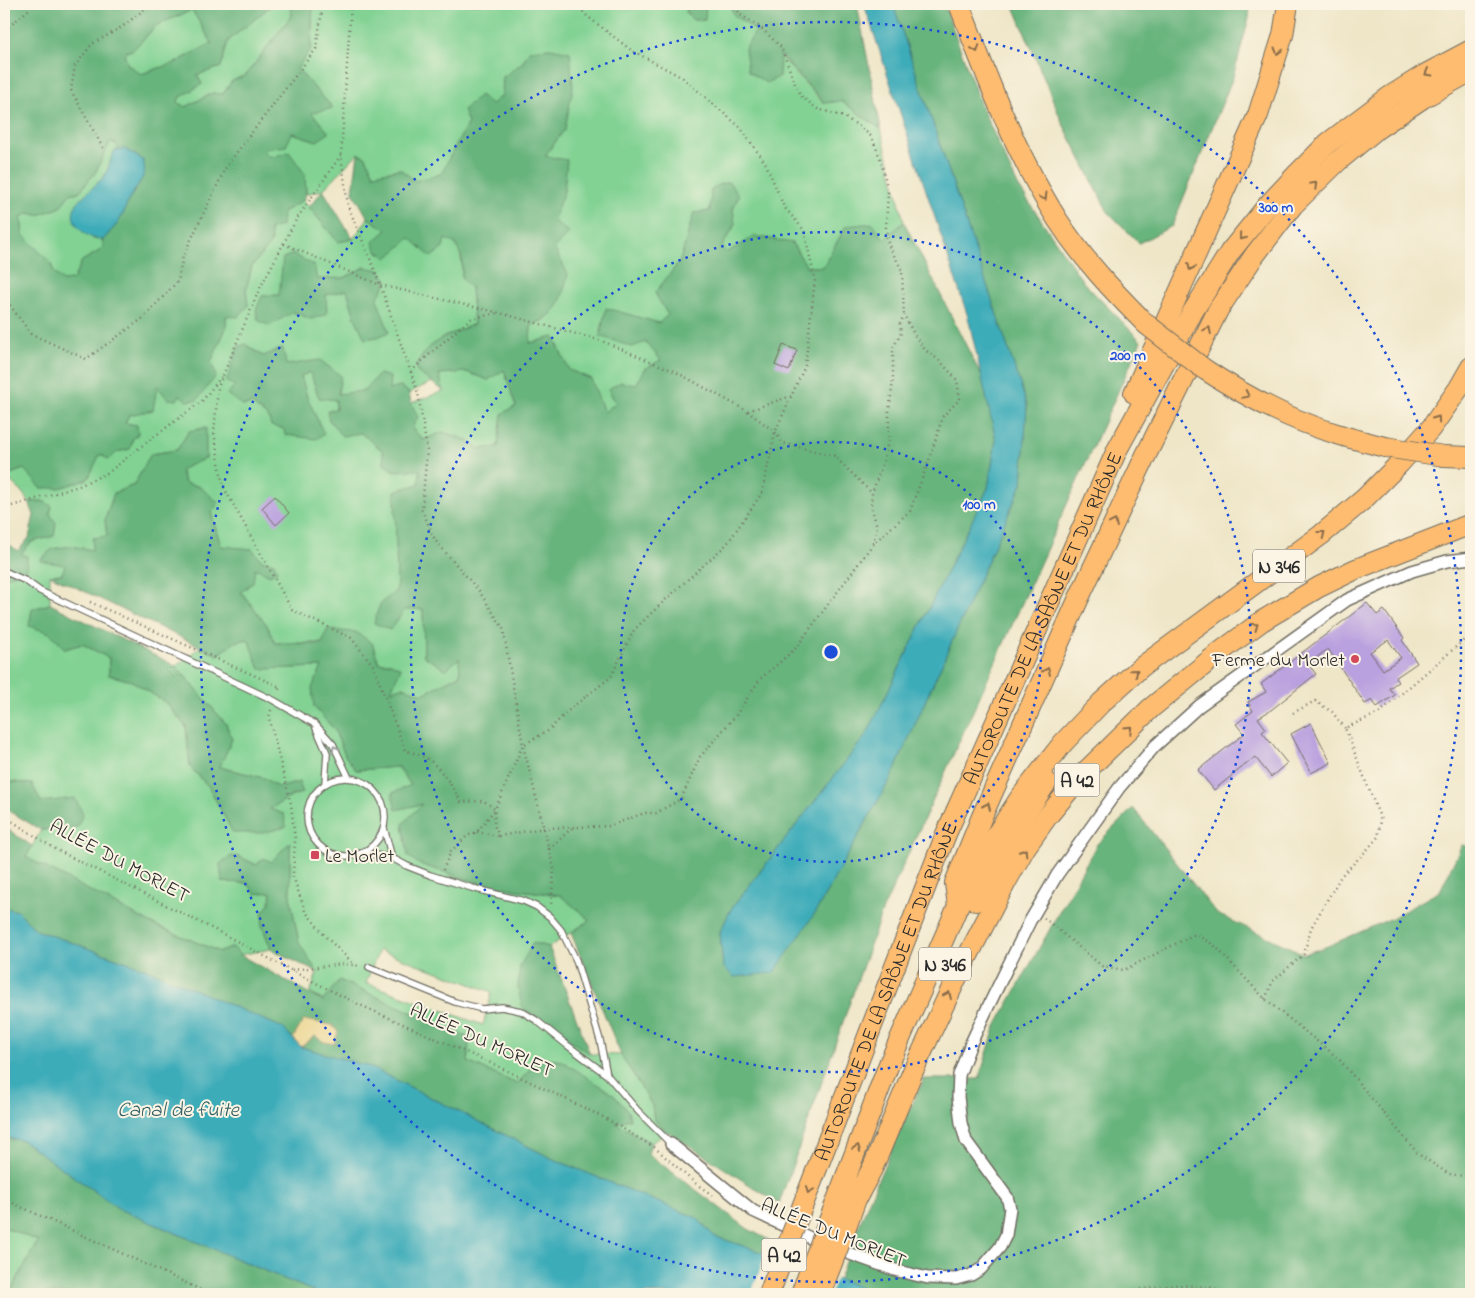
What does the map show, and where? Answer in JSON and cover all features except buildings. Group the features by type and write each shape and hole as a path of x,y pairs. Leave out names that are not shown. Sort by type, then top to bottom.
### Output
{"highway":[{"path":"959,4 988,82 1022,158 1040,190 1058,220 1088,262 1115,294 1146,324 1204,369 1234,389 1286,415 1335,434 1386,447 1444,456 1471,457"},
{"path":"1117,450 1126,414 1258,115 1280,45 1288,4"},
{"name":"AUTOROUTE DE LA SAÔNE ET DU RHÔNE","path":"769,1294 946,834 1117,450 1192,313 1230,252 1268,205 1328,144 1389,97 1424,75 1471,50"},
{"path":"958,906 955,883 987,805 1082,591 1218,310 1254,256 1293,206 1338,161 1378,128 1423,98 1471,72"},
{"name":"N 346","path":"801,1294 835,1229 889,1064 958,906 991,844 1020,798 1063,743 1101,703 1140,668 1321,535 1364,499 1431,428 1471,367"},
{"name":"A 42","path":"820,1294 835,1229 856,1199 873,1167 913,1071 957,977 1025,848 1047,817 1079,778 1151,708 1220,652 1262,621 1319,587 1356,569 1471,524"},
{"name":"N 346","path":"856,1199 865,1165 890,1100 960,929 1024,816 1059,764 1063,743"}],"street":[{"name":"ALLÉE DU MORLET","path":"671,1144 752,1212 825,1245 898,1271 928,1278 956,1280 981,1269 1000,1247 1006,1235 1010,1208 1007,1197 966,1141 961,1123 958,1097 960,1074 975,1035 1030,921 1056,876 1118,788 1155,746 1199,706 1347,600 1412,571 1447,561 1471,558"}],"lane":[{"path":"4,571 26,581 40,591 273,700 315,724 333,744 349,778"},
{"path":"315,724 327,753 324,784"},
{"path":"384,828 374,845 363,853 344,857 331,854 319,846 311,835 306,820 308,806 314,793 324,784 336,779 349,778 359,780 371,787 380,797 385,814 384,828 392,858"},
{"name":"ALLÉE DU MORLET","path":"363,853 392,858 439,878 524,900 550,917 560,930 576,960 600,1040 607,1075 638,1111 671,1144"},
{"path":"369,966 455,1002 482,1009 502,1007 521,1011 536,1020 607,1075"}],"path":[{"path":"4,68 7,64 4,31 8,4"},
{"path":"4,31 35,4"},
{"path":"103,148 71,90 75,66 92,44 122,27 151,4"},
{"path":"4,297 31,334 86,359 142,319 178,281 183,256 227,164 316,49 323,4"},
{"path":"351,4 341,155 348,206 380,285 418,393 427,450 422,510 435,540 479,591 503,628 523,745 554,869 550,917"},
{"path":"439,878 451,851 467,836 477,832 495,809 523,745 548,731 571,708 611,677 634,630 727,544 762,494 775,432 805,366 815,280 804,230 784,206 766,164 740,127 683,78 631,50 587,16 576,4"},
{"path":"477,832 499,836 544,828 610,826 644,813 656,813 680,799 700,757 736,715 760,680 795,649 873,544 910,511 943,416 960,399 957,380 940,361 925,350 904,315 902,270 888,244 886,227 888,191 882,161 872,137 844,117 818,109 802,97 781,47 760,27 739,14 737,4"},
{"path":"341,155 296,220 259,290 218,387 214,432 223,486 292,610 352,638 373,666 405,750 422,755 438,768 454,788 461,802 484,801 495,809"},
{"path":"284,244 380,285 500,313 602,341 676,372 747,411 775,432 783,443 834,456 872,494"},
{"path":"411,372 470,319 500,313"},
{"path":"873,544 877,526 871,506 872,494 890,438 889,411 893,381 893,348 901,333 900,324 904,315"},
{"path":"12,506 79,486 109,472 202,402 224,373"},
{"path":"747,411 791,396"},
{"path":"85,600 280,687 273,700 269,718 291,804 295,840 293,876 305,911 326,937 355,965"},
{"path":"1345,728 1379,713 1471,634"},
{"path":"1265,999 1273,981 1304,954 1311,928 1341,876 1378,837 1381,820 1345,728 1332,712 1315,701 1293,714"},
{"path":"495,809 494,825 499,836"},
{"name":"ALLÉE DU MORLET","path":"4,816 55,850 290,970 360,1005 493,1064 603,1117 654,1148 695,1183 716,1198"},
{"path":"549,850 573,827"},
{"path":"1048,911 1044,918 1102,966 1124,970 1195,934 1214,945 1265,999 1338,1058 1418,1154 1448,1174 1471,1177"},
{"path":"290,970 343,964 369,966"},
{"path":"4,1199 210,1294"},
{"path":"1101,1294 1176,1285 1210,1287 1230,1294"}],"green space":[{"path":"4,4 273,4 228,41 221,67 197,75 202,84 179,98 178,103 186,107 212,93 223,94 232,81 246,75 292,15 289,4 313,4 311,49 297,69 333,108 312,113 329,133 317,141 292,133 286,146 265,149 265,154 273,157 289,152 305,174 306,194 303,200 283,212 282,226 270,229 271,243 252,266 246,290 248,306 238,317 226,316 226,328 211,362 216,376 197,400 187,401 180,395 177,400 168,399 157,386 153,410 129,415 125,423 137,425 138,434 133,438 130,449 117,452 109,460 100,454 88,479 60,488 41,488 24,469 4,475","holes":["192,10 212,43 175,63 141,74 128,65 124,53 134,49 157,25","110,142 115,143 120,150 125,149 139,157 139,184 128,201 118,223 103,240 103,249 82,261 73,280 63,281 54,273 51,263 23,235 21,217 28,213 38,215 59,208 70,194 79,192 95,173"]},
{"path":"273,4 289,4 292,15 246,75 232,81 223,94 212,93 186,107 178,103 179,98 202,84 197,75 221,67 228,41"},
{"path":"313,4 688,4 686,13 694,20 704,20 706,4 730,4 734,15 756,31 824,103 841,101 881,129 904,222 884,239 846,226 823,267 807,267 792,243 728,252 722,246 735,225 733,209 739,195 711,190 710,211 694,213 680,261 655,293 668,315 659,323 607,309 645,342 661,360 645,369 636,385 608,389 616,403 604,413 591,379 569,370 554,337 530,343 531,326 546,319 554,248 552,220 564,191 545,157 530,50 522,63 503,77 502,96 468,123 441,174 415,181 400,169 374,174 366,157 358,153 323,190 306,194 305,174 265,154 265,149 292,133 317,141 311,113 333,108 297,69 311,49"},
{"path":"688,4 706,4 705,20 693,20 686,12"},
{"path":"730,4 857,4 881,129 841,101 825,103 780,55 779,77 766,83 748,71 745,48 756,31 734,15"},
{"path":"893,4 944,4 981,106 1018,186 1084,283 1141,341 881,914 779,1204 668,1132 654,1120 652,1105 621,1055 571,933 590,920 560,895 482,884 419,864 408,856 403,824 422,804 396,810 392,793 411,785 398,767 356,770 346,757 334,729 314,707 312,688 322,667 260,669 248,639 235,642 218,655 50,575 62,574 65,565 40,561 52,549 71,546 92,550 93,538 107,536 105,520 114,493 134,485 151,454 177,450 189,431 206,428 206,458 180,470 185,483 200,487 219,503 211,513 221,546 252,549 261,560 274,563 277,571 270,575 255,568 253,582 241,592 267,625 275,643 322,644 327,630 356,632 372,643 379,663 391,663 401,668 391,690 403,687 423,694 460,675 459,658 446,670 424,656 423,609 405,610 390,630 374,623 380,604 397,590 395,491 419,484 420,470 394,471 384,463 383,451 361,433 342,436 329,420 327,411 336,409 336,400 319,398 310,372 301,376 307,397 324,434 316,439 285,435 284,429 271,426 269,418 252,404 243,406 227,394 235,385 226,382 238,347 245,344 263,356 283,348 286,365 320,360 341,376 338,394 364,391 379,374 390,377 389,390 400,386 409,393 411,403 418,417 412,428 423,440 443,432 467,440 480,449 498,447 502,414 516,406 504,370 488,380 467,372 439,374 444,391 417,372 416,365 427,349 442,338 474,324 471,288 462,279 462,258 455,243 445,239 443,248 431,257 410,238 387,258 377,251 373,242 387,230 368,218 353,192 358,153 366,157 374,174 400,169 415,181 441,174 468,123 463,110 480,95 491,104 502,96 503,77 522,63 530,50 550,48 570,52 573,87 565,129 545,156 567,160 564,191 553,220 569,233 554,248 568,274 558,306 548,316 531,326 530,343 554,337 569,370 591,379 604,412 616,403 608,389 621,382 636,385 645,369 661,360 646,342 632,347 600,336 606,308 659,323 668,315 655,293 680,261 694,213 710,211 711,190 718,185 729,182 739,195 733,209 735,225 722,246 728,252 755,236 792,243 807,267 823,267 846,226 873,223 884,239 904,222 982,377 996,439 988,488 867,734 731,909 720,932 723,967 815,913 892,776 1022,484 1027,405"},
{"path":"1013,4 1250,4 1249,18 1233,77 1172,226 1139,243 1108,212 1062,122"},
{"path":"192,10 212,43 175,63 141,74 128,65 123,53 134,49 157,25"},
{"path":"110,142 115,143 120,150 115,150 105,175 90,190 93,239 103,240 103,249 82,261 73,280 63,281 54,273 51,263 23,235 21,217 27,213 38,215 59,208 70,194 79,192 95,173"},
{"path":"323,190 353,239 338,242 309,207"},
{"path":"303,200 338,242 353,239 368,218 388,230 373,242 426,237 447,239 453,242 459,249 462,279 471,288 474,324 442,338 427,349 416,365 417,372 432,382 409,393 400,386 389,391 364,391 338,395 320,360 227,382 235,385 228,395 243,406 252,404 269,418 323,434 307,397 301,376 310,372 319,397 336,400 336,409 327,411 329,420 361,433 383,451 384,463 420,470 419,484 395,491 397,590 380,604 405,610 423,609 424,656 459,657 460,674 423,694 403,687 390,690 391,663 379,663 372,643 275,643 267,625 241,592 261,560 252,549 221,547 211,513 200,487 185,483 180,469 206,458 205,428 189,431 177,450 151,454 134,485 114,493 105,520 107,536 92,550 71,546 52,549 40,560 66,565 62,574 50,575 50,604 32,609 65,649 82,644 109,658 109,675 132,681 165,702 186,727 190,767 209,787 233,833 276,805 303,792 279,788 264,778 219,767 232,739 226,724 176,666 200,647 218,655 235,642 248,639 260,669 322,667 314,707 334,729 346,757 356,770 397,767 422,803 419,864 482,884 560,895 590,920 549,947 533,943 590,1054 621,1055 652,1105 654,1120 668,1132 651,1143 615,1123 541,1057 517,1084 468,1062 469,1038 339,980 324,1001 310,993 317,973 299,943 290,896 290,843 271,862 257,865 240,857 222,882 247,883 271,892 270,903 263,912 262,925 271,949 239,955 233,947 220,952 152,924 26,857 41,830 77,827 75,799 41,802 32,784 4,781 4,578 26,569 21,554 31,542 54,536 50,514 43,501 29,502 21,491 5,476 24,469 100,453 130,449 133,438 138,434 136,425 125,423 129,415 157,386 180,394 211,362 226,328 226,316 248,306 246,290 252,266 271,243 270,229 283,212","holes":["365,267 387,281 377,299 355,318 347,290 326,295 311,319 263,296 279,295 317,279 344,278","379,950 492,992 483,1025 366,983"]},
{"path":"293,254 314,265 317,279 344,278 365,267 380,270 387,281 377,299 389,332 378,337 365,339 355,318 347,290 326,295 327,314 311,319 293,312 269,326 258,320 256,310 262,296 279,295 283,258"},
{"path":"504,369 516,406 502,414 498,447 480,449 467,440 423,440 412,428 411,403 444,391 438,374 467,372 488,380"},
{"path":"43,501 52,506 50,514 56,523 54,536 31,542 21,554 27,556 27,569 4,578 4,547 10,545 18,551 29,538 34,515 29,502"},
{"path":"50,604 176,666 226,724 232,739 220,767 264,778 279,788 299,782 303,793 293,795 270,809 284,814 286,827 262,833 233,833 209,787 190,767 186,726 165,702 132,681 109,675 109,658 82,644 65,649 50,633 29,626 32,609"},
{"path":"4,781 32,784 41,802 75,798 83,814 77,827 41,830 4,808"},
{"path":"1133,808 1217,914 1304,954 1328,946 1390,919 1440,891 1462,845 1471,847 1471,1294 877,1294 839,1279 868,1203 924,1079 979,1079 995,1028 1097,844"},
{"path":"4,827 32,846 26,857 152,924 220,952 233,947 240,955 323,1001 339,980 469,1038 468,1062 517,1084 541,1057 562,1061 613,1094 628,1111 630,1119 616,1123 651,1143 648,1154 748,1229 769,1240 763,1253 714,1236 697,1218 553,1159 368,1066 301,1047 315,1036 324,1042 304,1020 293,1038 283,1028 147,969 36,930 18,911 4,908"},
{"path":"290,842 290,896 299,943 318,973 271,949 262,925 263,912 270,903 271,892 256,894 247,883 222,882 220,864 231,856 240,857 256,865 264,858 271,862"},
{"path":"533,943 549,947 590,1054 522,1008 518,987 520,966"},
{"path":"4,1138 22,1140 121,1210 320,1294 9,1294 38,1241 4,1227"},
{"path":"4,1227 38,1241 9,1294 4,1294"}],"sand":[{"path":"304,1020 332,1025 338,1032 334,1044 324,1042 315,1036 301,1047 293,1038"}],"water":[{"path":"864,4 893,4 1027,405 1022,484 892,776 815,913 774,973 734,977 723,967 720,932 731,909 867,734 988,488 996,440 968,317"},
{"path":"125,149 143,160 145,169 143,177 128,201 118,223 103,240 93,238 79,228 74,220 73,212 80,199 105,175 115,150"},
{"name":"Canal de fuite","path":"4,908 18,911 36,930 147,969 283,1028 301,1047 368,1066 553,1159 697,1218 714,1236 877,1294 320,1294 121,1210 22,1140 4,1138"}],"pier":[{"path":"767,1251 837,1275 830,1294 751,1294"}],"place":[{"name":"Ferme du Morlet","path":"1355,659"},
{"name":"Le Morlet","path":"315,855"}]}
